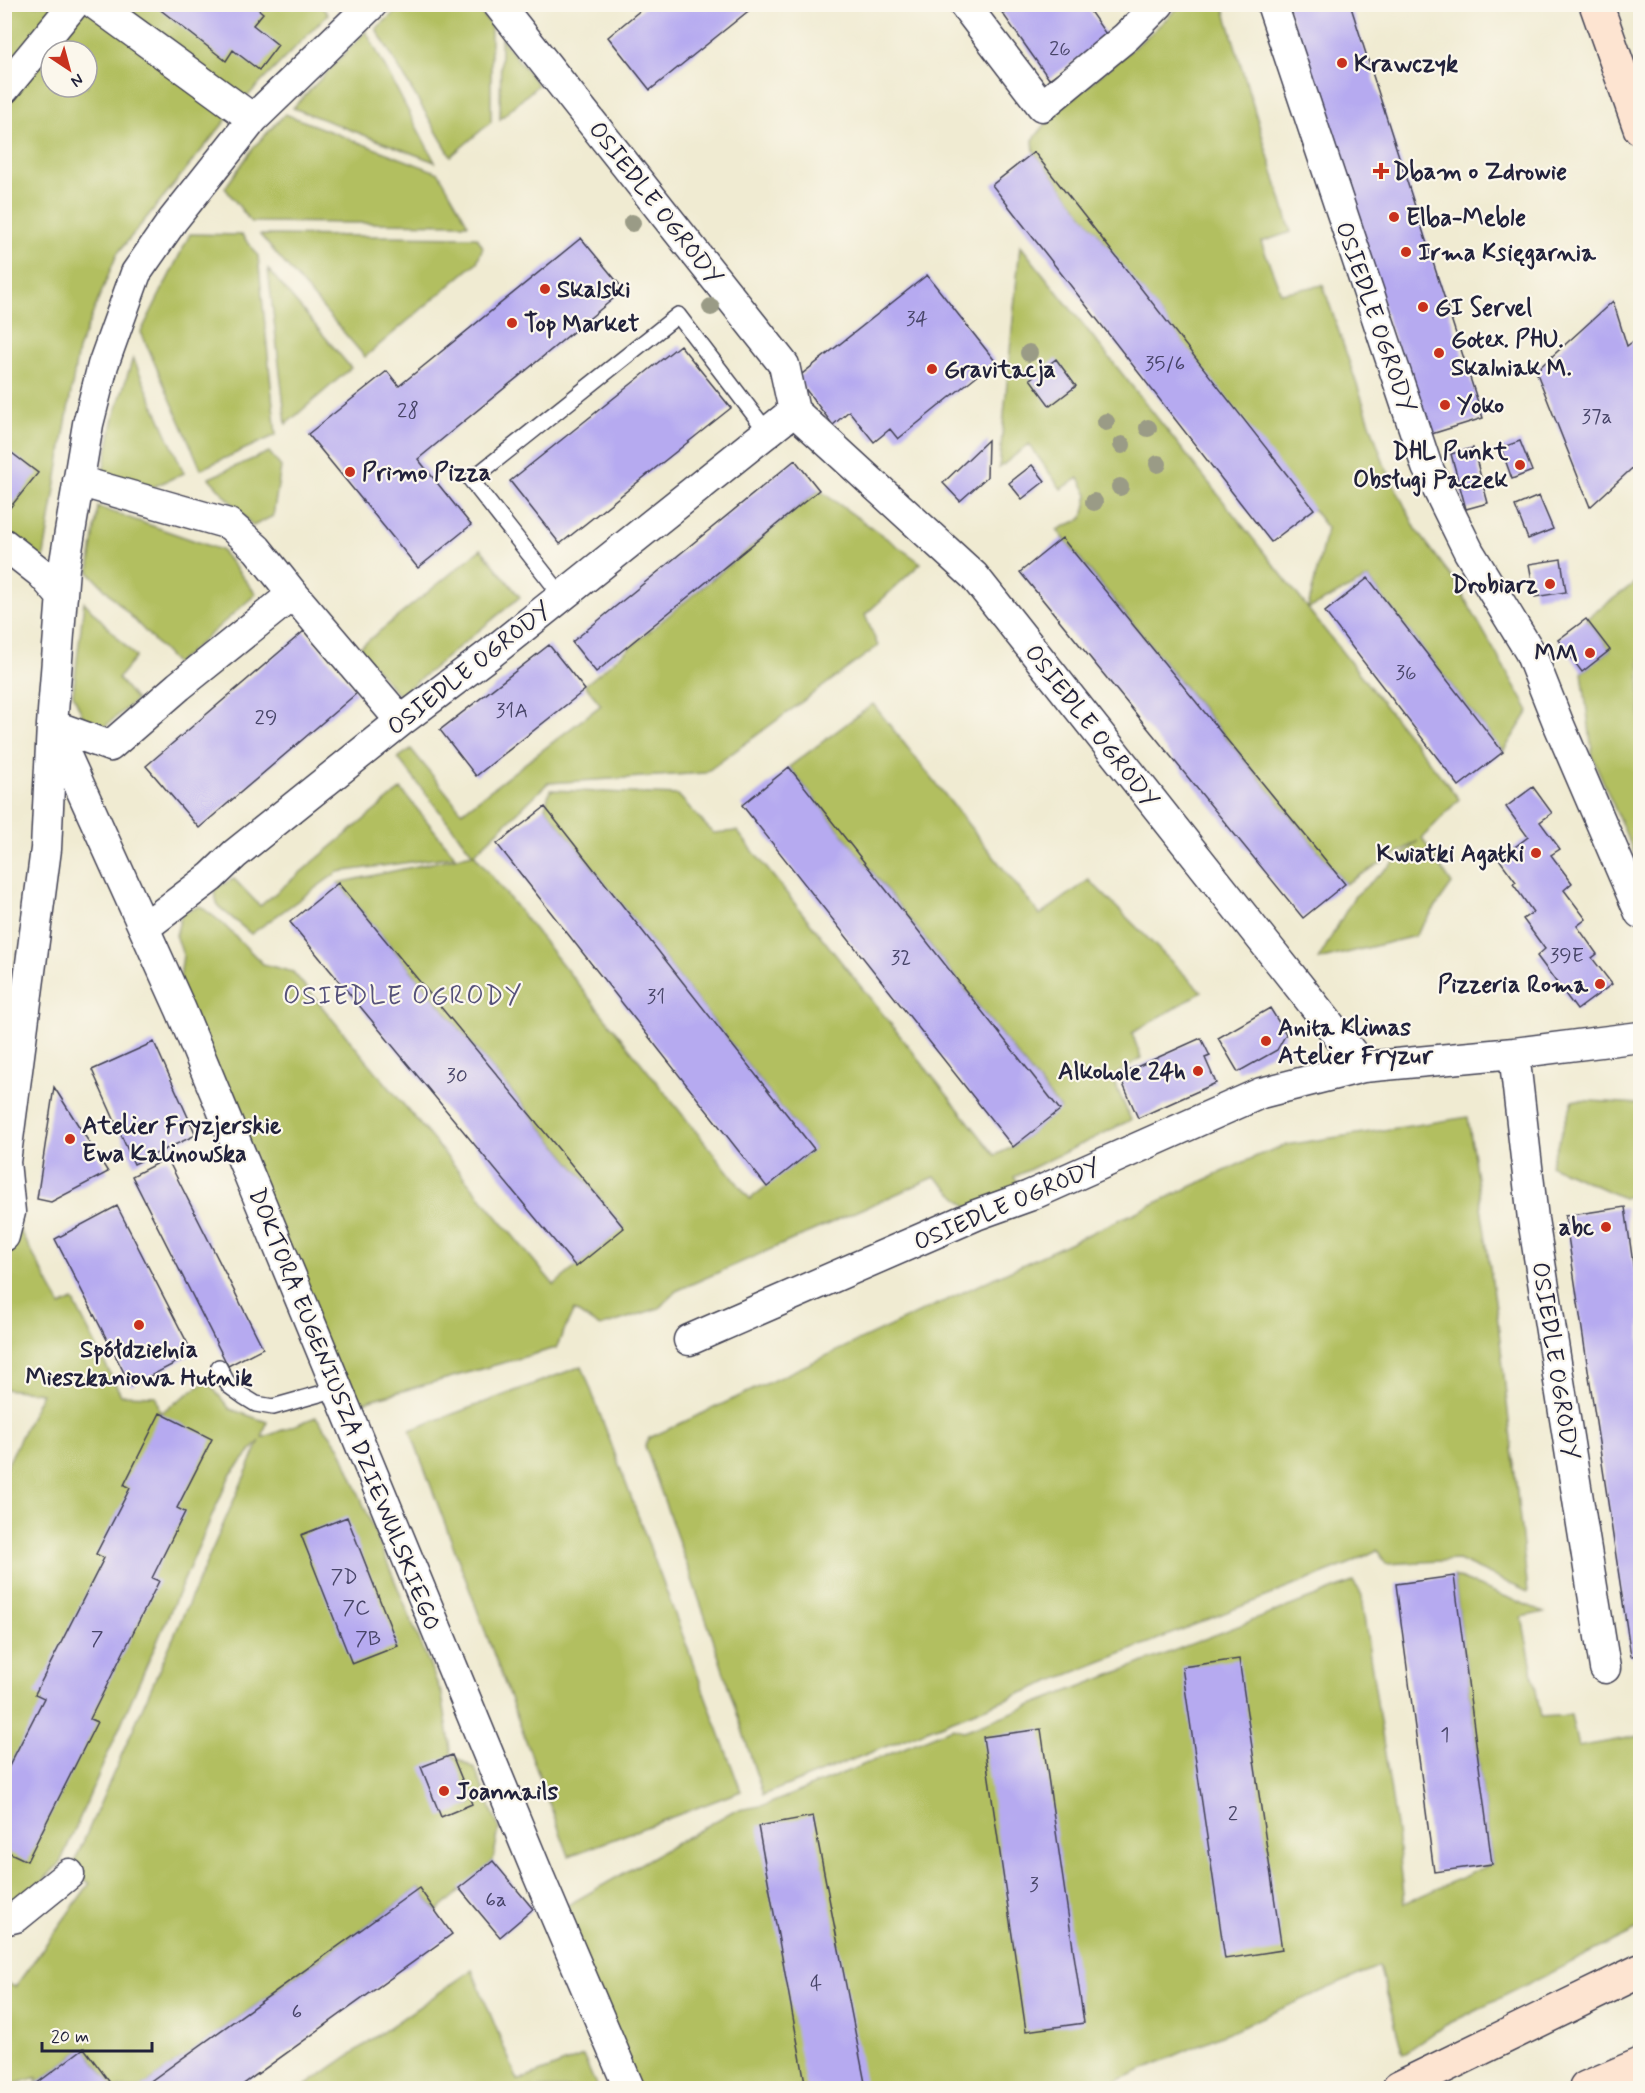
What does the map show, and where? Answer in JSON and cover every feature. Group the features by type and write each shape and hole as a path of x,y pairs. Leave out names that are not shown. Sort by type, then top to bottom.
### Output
{"street":[{"path":"4,90 74,4"},
{"path":"95,4 253,119"},
{"name":"DOKTORA EUGENIUSZA DZIEWULSKIEGO","path":"372,4 253,119 173,220 136,273 103,364 88,424 64,568 52,724 145,927 629,2088"},
{"name":"OSIEDLE OGRODY","path":"498,4 784,365 794,411 974,576 1363,1066"},
{"path":"964,4 1042,106 1126,37 1158,4"},
{"name":"OSIEDLE OGRODY","path":"1272,4 1426,467 1469,552 1530,652 1559,725 1641,913"},
{"path":"1596,4 1641,128"},
{"name":"OSIEDLE OGRODY","path":"145,927 211,877 235,854 401,721 491,653 794,411"},
{"path":"78,481 228,524 257,549 401,721"},
{"path":"4,544 41,573 62,597"},
{"path":"4,1236 10,1212 5,1162 46,849 52,724 110,746 179,686 293,594"},
{"name":"OSIEDLE OGRODY","path":"689,1340 976,1215 1029,1196 1261,1093 1363,1066 1514,1053 1641,1037"},
{"name":"OSIEDLE OGRODY","path":"1514,1053 1533,1219 1605,1668"},
{"path":"4,1920 16,1917 69,1874"},
{"path":"1399,2088 1641,1971"},
{"path":"1586,2088 1641,2065"}],"lane":[{"path":"562,596 471,480 678,315 768,433"},
{"path":"219,1367 229,1386 256,1404 273,1407 338,1389"}],"green space":[{"path":"319,4 328,14 236,108 117,254 78,350 41,573 5,544 4,5"},
{"path":"403,5 474,5 491,25 491,122 451,156 376,29"},
{"path":"1181,5 1223,5 1291,232 1261,242 1281,293 1323,285 1384,464 1416,529 1454,580 1529,711 1503,752 1368,578 1308,609 1459,799 1422,838 1452,884 1415,936 1318,960 1354,897 1418,841 1345,884 1057,530 1083,518 1088,495 1079,478 1061,489 1029,444 999,468 1020,245 1308,608 1327,528 1034,152 1033,140 1052,116"},
{"path":"366,31 435,162 293,108"},
{"path":"501,38 538,85 500,119"},
{"path":"285,114 439,173 468,224 251,222 225,188 254,147"},
{"path":"190,234 242,235 258,256 276,435 201,469 141,332"},
{"path":"260,235 477,237 483,247 477,262 365,357"},
{"path":"268,269 351,368 286,424"},
{"path":"133,358 184,473 140,493 101,482 114,417"},
{"path":"269,452 281,467 273,516 253,526 209,478"},
{"path":"819,490 921,563 865,615 878,646 705,773 548,783 474,854 750,1199 814,1149 545,807 550,790 678,795 713,833 737,831 995,1155 1013,1147 1060,1109 789,767 873,704 1040,915 1089,880 1202,992 1132,1033 1141,1058 1112,1077 1131,1120 1014,1177 1029,1196 976,1215 935,1177 676,1291 659,1308 600,1327 574,1310 556,1348 345,1407 177,1001 183,955 176,935 182,913 200,906 221,922 263,964 293,972 554,1285 624,1227 338,883 473,854 398,758 411,749 462,812 601,705 585,685"},
{"path":"98,507 221,550 256,594 176,664 89,572"},
{"path":"481,549 520,597 399,696 359,648"},
{"path":"1640,579 1640,867 1593,758 1582,672 1610,650 1586,619"},
{"path":"84,602 136,657 118,678 136,700 103,728 86,724 73,694"},
{"path":"401,789 455,856 338,872 251,934 218,906 214,891 234,879 260,906"},
{"path":"1640,1060 1640,1104 1638,1061"},
{"path":"1573,1100 1640,1104 1640,1193 1623,1198 1550,1165"},
{"path":"1468,1117 1498,1322 1528,1592 1458,1560 1386,1564 1377,1550 1351,1563 763,1795 714,1642 645,1446 649,1438 1259,1155 1286,1145"},
{"path":"4,1163 10,1212 61,1306 73,1300 121,1395 156,1396 160,1413 207,1381 230,1409 267,1422 262,1438 316,1417 340,1448 442,1695 452,1755 475,1769 499,1828 493,1861 437,1912 419,1888 141,2088 114,2088 84,2048 36,2084 37,2077 5,2087 5,1982 15,1987 90,1883 69,1874 260,1441 230,1475 60,1863 5,1920 4,1472 42,1393 5,1389"},
{"path":"582,1366 741,1791 569,1856 410,1430"},
{"path":"1454,1576 1544,1612 1522,1617 1541,1717 1571,1715 1578,1747 1640,1736 1640,1928 1444,2026 1403,2054 1379,1966 1101,2088 976,2088 975,2086 954,2088 629,2088 554,1913 733,1811 766,1805 952,1728 964,1731 1353,1582 1360,1591 1397,1832 1405,1903 1492,1864"},
{"path":"472,1970 518,2081 583,2056 597,2088 302,2088"}],"building":[{"path":"153,4 252,4 263,13 253,25 278,45 259,70 233,50 226,61"},
{"path":"648,4 757,4 650,90 608,37"},
{"path":"996,4 1085,4 1108,37 1049,79"},
{"path":"1287,4 1350,4 1483,418 1425,436"},
{"path":"1034,152 1314,509 1271,542 992,185"},
{"path":"581,238 624,290 418,459 471,525 418,568 308,434 387,371 399,386"},
{"path":"927,275 995,361 898,439 890,429 874,442 849,411 833,425 797,378"},
{"path":"1613,301 1627,346 1636,339 1640,345 1640,461 1590,507 1536,371"},
{"path":"680,345 731,408 560,544 510,481"},
{"path":"1056,359 1076,386 1050,406 1030,379"},
{"path":"988,440 987,477 960,501 943,483"},
{"path":"1520,441 1532,471 1512,479 1501,448"},
{"path":"4,447 38,473 4,515"},
{"path":"1473,448 1488,503 1466,509 1451,454"},
{"path":"795,460 819,490 596,672 572,642"},
{"path":"1032,465 1045,481 1022,499 1009,483"},
{"path":"1539,496 1553,529 1528,539 1515,506"},
{"path":"1062,538 1345,884 1303,918 1020,572"},
{"path":"1561,559 1566,592 1535,597 1529,564"},
{"path":"1368,578 1503,752 1459,786 1325,612"},
{"path":"1586,619 1610,650 1582,672 1558,640"},
{"path":"304,631 357,693 199,828 146,766"},
{"path":"549,645 585,690 476,776 440,730"},
{"path":"789,767 1060,1110 1013,1147 742,805"},
{"path":"1533,787 1552,813 1540,822 1560,849 1551,855 1572,883 1564,890 1586,919 1577,926 1597,954 1592,958 1612,984 1577,1010 1537,956 1545,949 1523,919 1533,912 1513,884 1516,882 1499,859 1528,837 1506,807"},
{"path":"545,807 814,1149 767,1187 497,844"},
{"path":"338,883 624,1228 576,1267 290,922"},
{"path":"1270,1008 1286,1034 1277,1050 1238,1072 1218,1038"},
{"path":"1201,1038 1210,1056 1205,1058 1216,1083 1138,1118 1119,1075"},
{"path":"154,1042 196,1135 134,1164 92,1070"},
{"path":"54,1087 108,1172 51,1202 37,1199"},
{"path":"167,1158 263,1348 228,1366 132,1176"},
{"name":"Spółdzielnia Mieszkaniowa Hutnik","path":"117,1206 193,1354 131,1386 55,1239"},
{"path":"1625,1207 1640,1313 1640,1655 1631,1656 1565,1216"},
{"path":"160,1413 212,1439 177,1508 185,1512 152,1578 159,1581 90,1719 97,1722 27,1861 4,1850 4,1776 44,1698 35,1694 104,1558 96,1554 130,1488 124,1485"},
{"path":"347,1517 398,1646 352,1664 301,1535"},
{"path":"1454,1576 1492,1864 1434,1872 1396,1584"},
{"path":"1239,1659 1282,1950 1225,1959 1182,1667"},
{"path":"1041,1729 1084,2023 1026,2031 983,1737"},
{"path":"452,1755 472,1804 441,1817 421,1767"},
{"path":"813,1816 866,2088 806,2088 758,1826"},
{"path":"493,1861 533,1909 500,1937 459,1888"},
{"path":"419,1888 452,1934 238,2088 141,2088"},
{"path":"84,2048 114,2088 40,2088 36,2084"}],"place":[{"name":"Krawczyk","path":"1342,63"},
{"name":"Dbam o Zdrowie","path":"1381,171"},
{"name":"Elba-Meble","path":"1394,217"},
{"name":"Irma Księgarnia","path":"1406,252"},
{"name":"Skalski","path":"545,289"},
{"name":"GI Servel","path":"1423,307"},
{"name":"Top Market","path":"512,323"},
{"name":"Gotex. PHU. Skalniak M.","path":"1439,353"},
{"name":"Gravitacja","path":"932,369"},
{"name":"Yoko","path":"1445,405"},
{"name":"DHL Punkt Obsługi Paczek","path":"1520,465"},
{"name":"Primo Pizza","path":"350,472"},
{"name":"Drobiarz","path":"1550,584"},
{"name":"MM","path":"1590,653"},
{"name":"Kwiatki Agatki","path":"1536,853"},
{"name":"Pizzeria Roma","path":"1600,984"},
{"name":"Anita Klimas Atelier Fryzur","path":"1266,1041"},
{"name":"Alkohole 24h","path":"1198,1071"},
{"name":"Atelier Fryzjerskie Ewa Kalinowska","path":"70,1139"},
{"name":"abc","path":"1606,1227"},
{"name":"Spółdzielnia Mieszkaniowa Hutnik","path":"139,1325"},
{"name":"Joannails","path":"444,1791"}],"district":[{"name":"OSIEDLE OGRODY","path":"403,995"}]}
